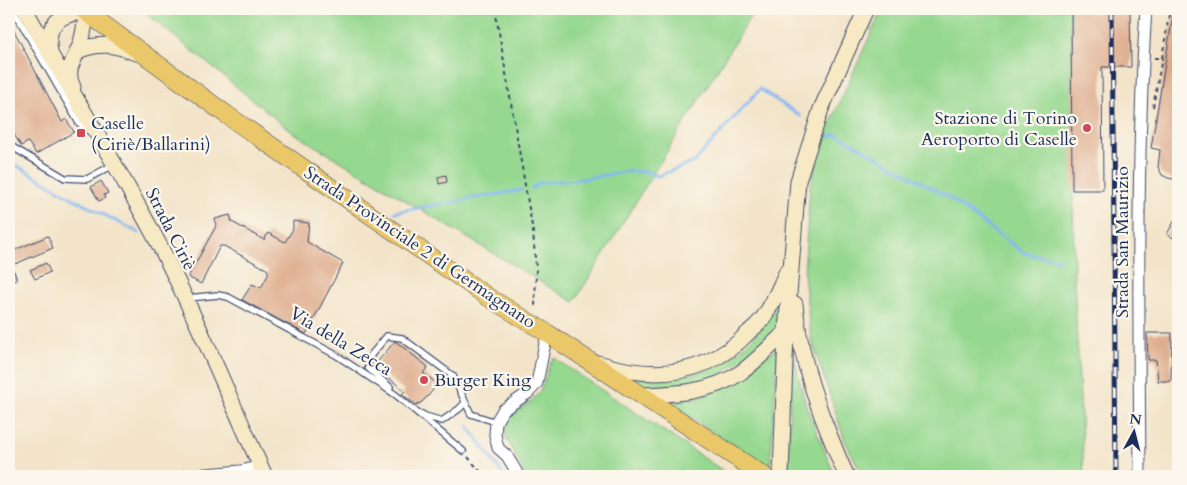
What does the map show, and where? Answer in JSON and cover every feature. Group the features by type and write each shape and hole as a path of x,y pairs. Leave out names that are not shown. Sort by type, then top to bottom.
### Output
{"main road":[{"name":"Strada Ciriè","path":"25,9 156,239 263,471"},
{"path":"780,476 786,332 798,181 821,109 866,9"},
{"path":"50,55 48,34 54,24 64,16 84,10 85,26 69,69 69,80 84,114"},
{"name":"Strada Provinciale 2 di Germagnano","path":"84,10 227,115 480,291 764,476"},
{"path":"77,51 102,45 116,46 152,60"},
{"path":"587,359 621,370 653,373 686,370 711,362 737,345 763,318 792,260"},
{"path":"792,260 796,321 804,361 815,400 847,476"},
{"path":"640,395 673,394 705,389 740,373 786,332"}],"street":[{"name":"Strada San Maurizio","path":"1140,476 1140,119 1146,9"},
{"path":"519,476 508,456 498,448 494,435 496,422 503,410 528,393 537,383 540,329"},
{"path":"1140,435 1145,465 1150,476"},
{"path":"184,476 263,471"}],"lane":[{"path":"13,9 78,123 100,140"},
{"path":"9,145 65,178 87,179 115,164"},
{"name":"Via della Zecca","path":"185,299 190,297 228,297 336,355 396,395 463,451"},
{"path":"465,403 442,421 425,416 368,368 371,355 387,336 402,338 452,376 471,414 496,422"}],"path":[{"path":"496,9 533,232 540,329"},
{"path":"1152,112 1170,9"},
{"path":"1142,58 1162,58"},
{"path":"463,451 484,476"}],"green space":[{"path":"141,9 755,9 574,302 292,132"},
{"path":"882,9 1071,9 1074,282 1084,476 863,476 845,441 811,339 804,274 810,186 829,126"},
{"path":"779,301 776,330 754,351 722,374 703,381 685,384 644,387 632,378 697,373 723,363 735,355 755,335"},
{"path":"778,348 770,470 667,402 707,395"},
{"path":"792,350 806,406 835,476 787,476"},
{"path":"554,357 731,476 526,476 505,436 506,420 537,395"}],"building":[{"name":"Stazione di Torino Aeroporto di Caselle","path":"1071,9 1130,9 1131,67 1102,67 1103,190 1072,190"},
{"path":"1174,9 1178,9 1178,180 1162,175 1158,167 1160,150 1151,148"},
{"path":"9,21 62,122 66,119 74,132 36,154 28,142 21,146 9,126"},
{"path":"446,175 447,182 439,184 438,177"},
{"path":"101,181 108,193 104,195 105,198 99,201 91,187"},
{"path":"230,215 232,222 264,240 268,233 285,242 293,229 293,221 309,223 307,242 343,263 306,334 242,300 252,284 261,288 268,275 268,270 224,246 220,246 201,284 188,277 216,226 215,219"},
{"path":"1178,215 1178,234 1175,239 1167,234"},
{"path":"48,236 53,248 15,264 10,252"},
{"path":"46,263 50,272 35,279 30,270"},
{"path":"14,271 17,280 9,282 9,272"},
{"path":"1147,333 1172,333 1171,381 1158,381 1156,360 1148,360"},
{"path":"395,341 428,367 423,373 435,382 433,390 422,402 416,405 402,394 405,391 374,366"}],"waterway":[{"path":"532,188 539,183 582,179 630,171 647,172 658,176 694,162 760,89 800,116"},
{"path":"829,137 836,134 948,197 1024,253 1061,260"},
{"path":"9,161 76,200 139,233"},
{"path":"395,212 521,190"},
{"path":"468,426 504,476"}],"railway":[{"path":"1112,9 1116,476"}],"place":[{"name":"Stazione di Torino Aeroporto di Caselle","path":"1087,128"},
{"name":"Caselle (Ciriè/Ballarini)","path":"81,133"},
{"name":"Burger King","path":"424,380"}]}
